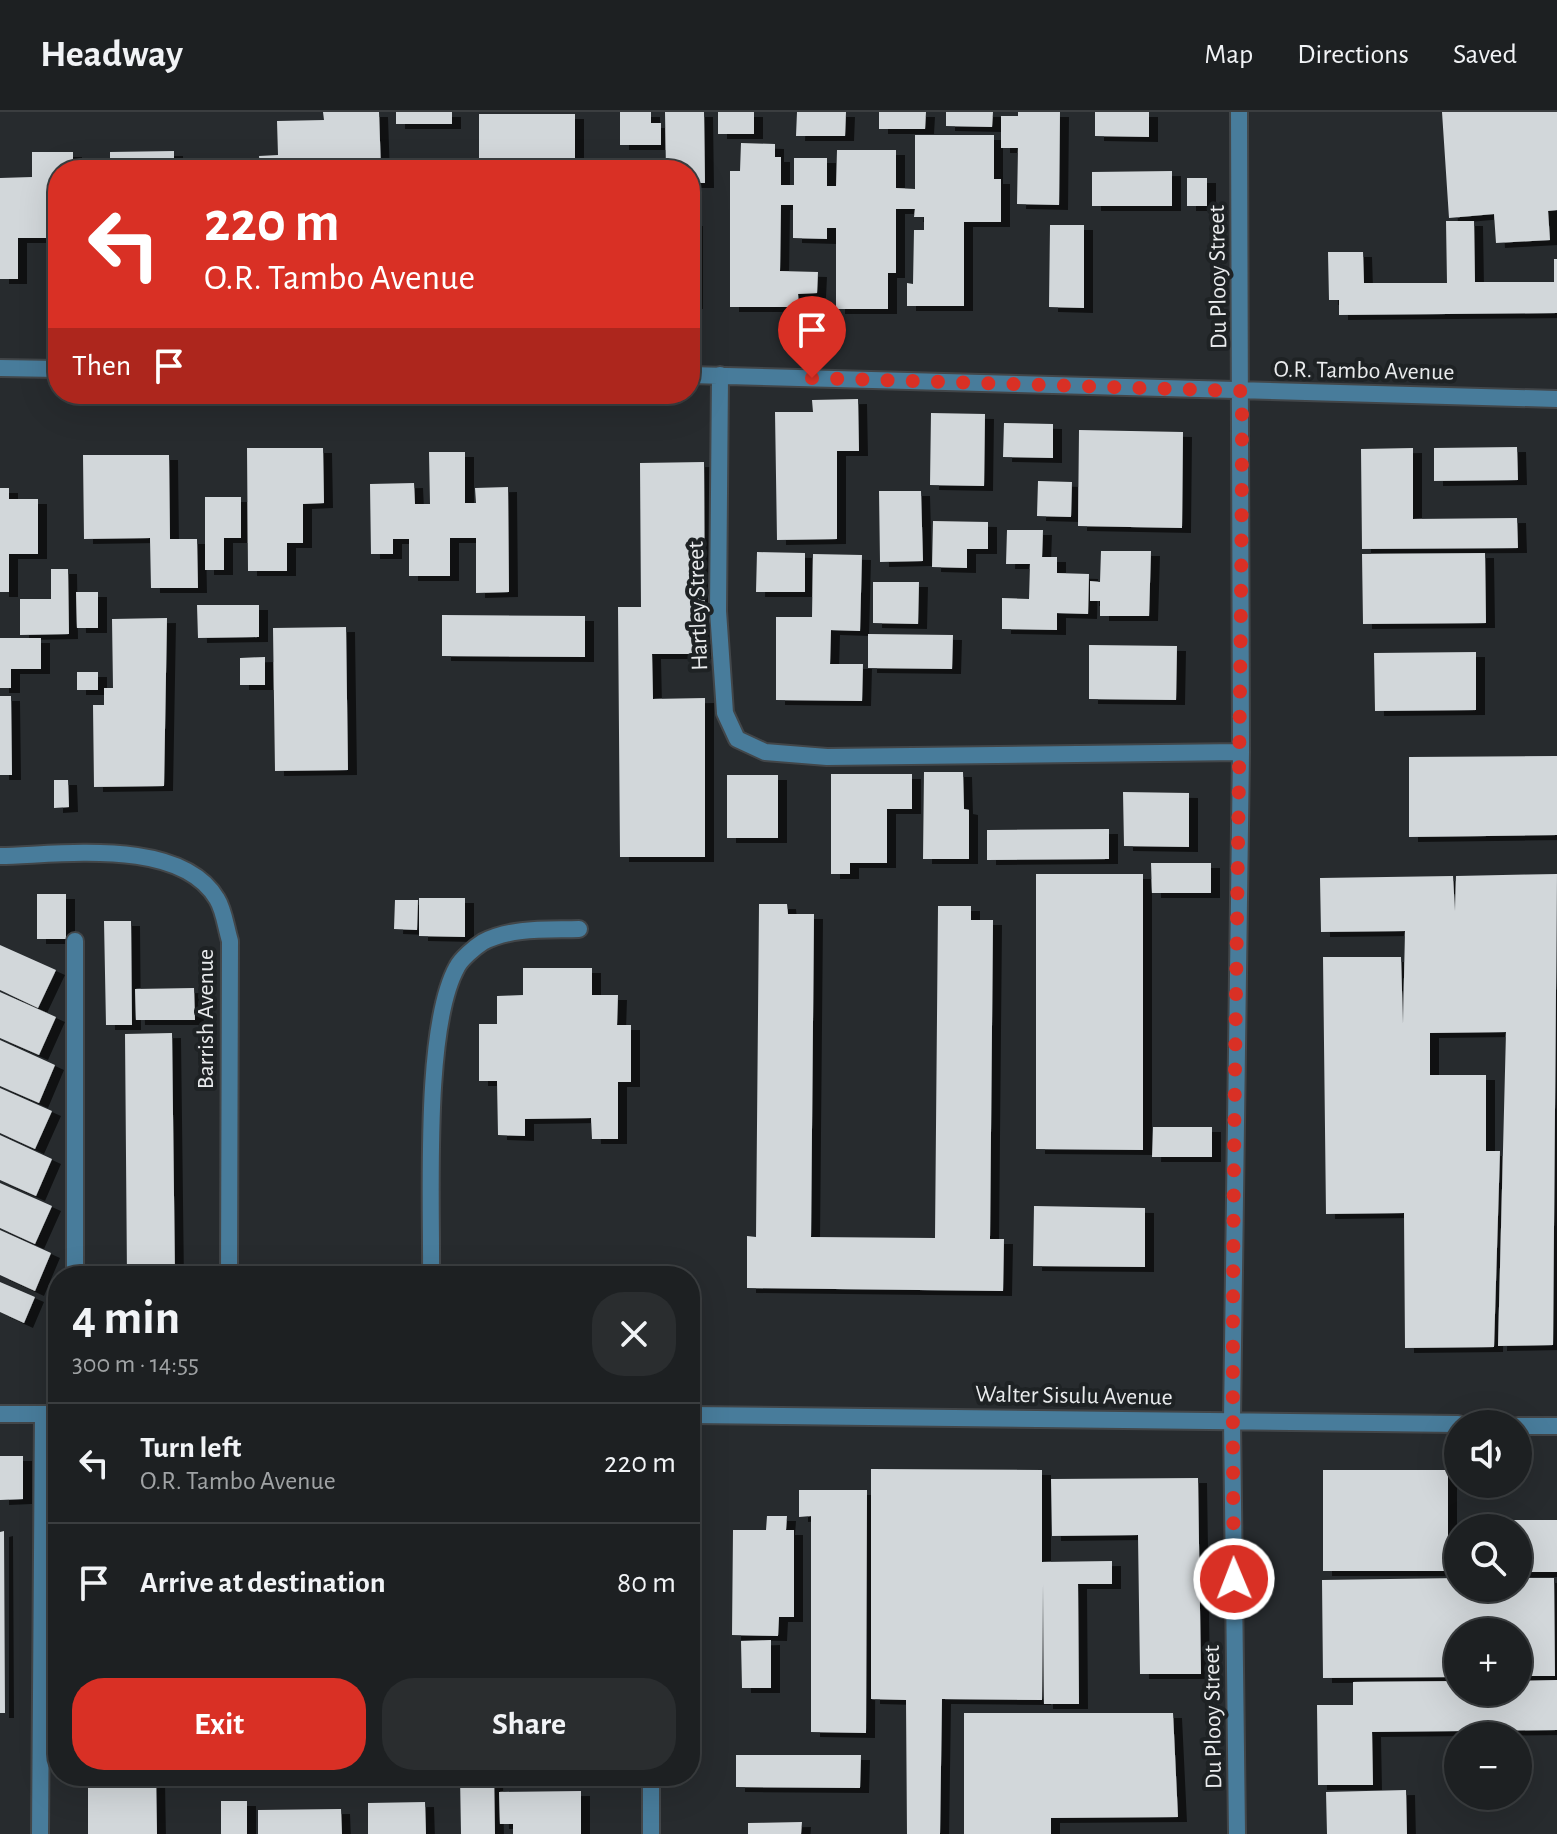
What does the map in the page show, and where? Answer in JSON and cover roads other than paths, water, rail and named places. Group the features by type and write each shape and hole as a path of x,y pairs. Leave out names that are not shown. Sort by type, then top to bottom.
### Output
{"street":[{"name":"Du Plooy Street","path":"1237,1834 1232,1420 1241,752 1239,112"},
{"path":"0,368 48,369"},
{"name":"O.R. Tambo Avenue","path":"700,375 1557,399"},
{"name":"Hartley Street","path":"720,375 718,611 725,713 737,739 765,752 827,757 1241,752"},
{"name":"Barrish Avenue","path":"0,856 111,854 158,858 192,874 217,899 230,941 229,1266"},
{"path":"431,1266 434,1074 444,998 457,965 482,943 514,932 579,929"},
{"path":"75,941 75,1266"},
{"path":"0,1414 48,1414"},
{"name":"Walter Sisulu Avenue","path":"700,1415 1444,1424"},
{"path":"1532,1426 1557,1426"},
{"path":"40,1834 48,1529"},
{"path":"651,1786 651,1834"}]}
